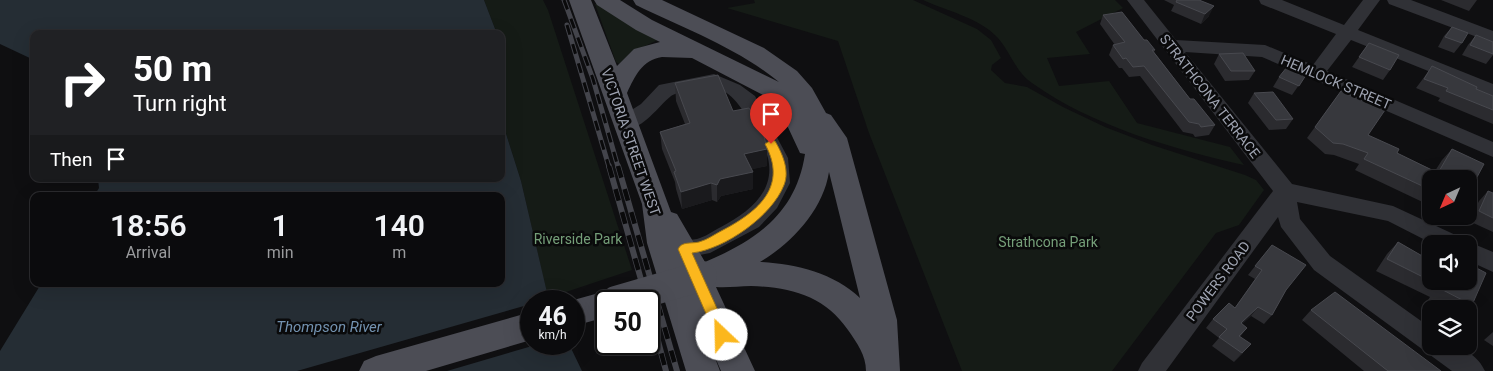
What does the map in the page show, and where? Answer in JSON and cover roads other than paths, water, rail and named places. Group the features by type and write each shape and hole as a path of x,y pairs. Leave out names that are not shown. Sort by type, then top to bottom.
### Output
{"main road":[{"name":"VICTORIA STREET WEST","path":"580,0 673,246"},
{"path":"605,0 635,20 744,73 772,89 797,120 813,160"},
{"path":"625,0 757,69 779,84 794,100 804,118 813,160"},
{"path":"644,0 766,60 787,77 809,101 834,138 881,320 882,362"},
{"path":"615,92 623,72 639,54 649,50 667,48 698,52"},
{"path":"654,290 702,276 750,255 781,231 797,212 810,192 813,160 820,140 809,101"},
{"path":"673,246 714,317 738,371"},
{"path":"673,246 703,371"},
{"path":"702,276 738,274 783,276 806,281 826,289 847,306 882,362"},
{"path":"714,317 755,371"},
{"path":"376,371 520,329"}],"street":[{"name":"STRATHCONA TERRACE","path":"1135,0 1284,191"},
{"path":"1267,0 1493,91"},
{"path":"1316,73 1372,0"},
{"path":"1394,0 1493,37"},
{"name":"HEMLOCK STREET","path":"1171,45 1265,51 1493,150"},
{"path":"626,123 648,109 666,88 714,80 733,89 748,101 778,158 779,183 762,211 751,221 702,247 673,246"},
{"path":"1422,335 1322,263 1289,221 1284,191 1393,214 1436,235"},
{"name":"POWERS ROAD","path":"1152,371 1284,191"},
{"path":"1477,255 1493,263"},
{"path":"1450,355 1472,371"}],"water":[{"path":"0,0 484,0 495,30 30,30 30,58 0,44"},
{"name":"Thompson River","path":"505,131 521,181 546,290 520,290 520,355 574,355 582,371 0,371 0,351 39,287 505,287 505,192 96,192 99,188 98,182 505,182"}],"railway":[{"path":"564,0 593,79 618,167"},
{"path":"567,25 609,167"},
{"path":"609,166 644,290"},
{"path":"618,166 677,371"},
{"path":"660,348 666,371"}],"park label":[{"name":"Riverside Park","path":"578,239"},
{"name":"Strathcona Park","path":"1048,242"}]}
